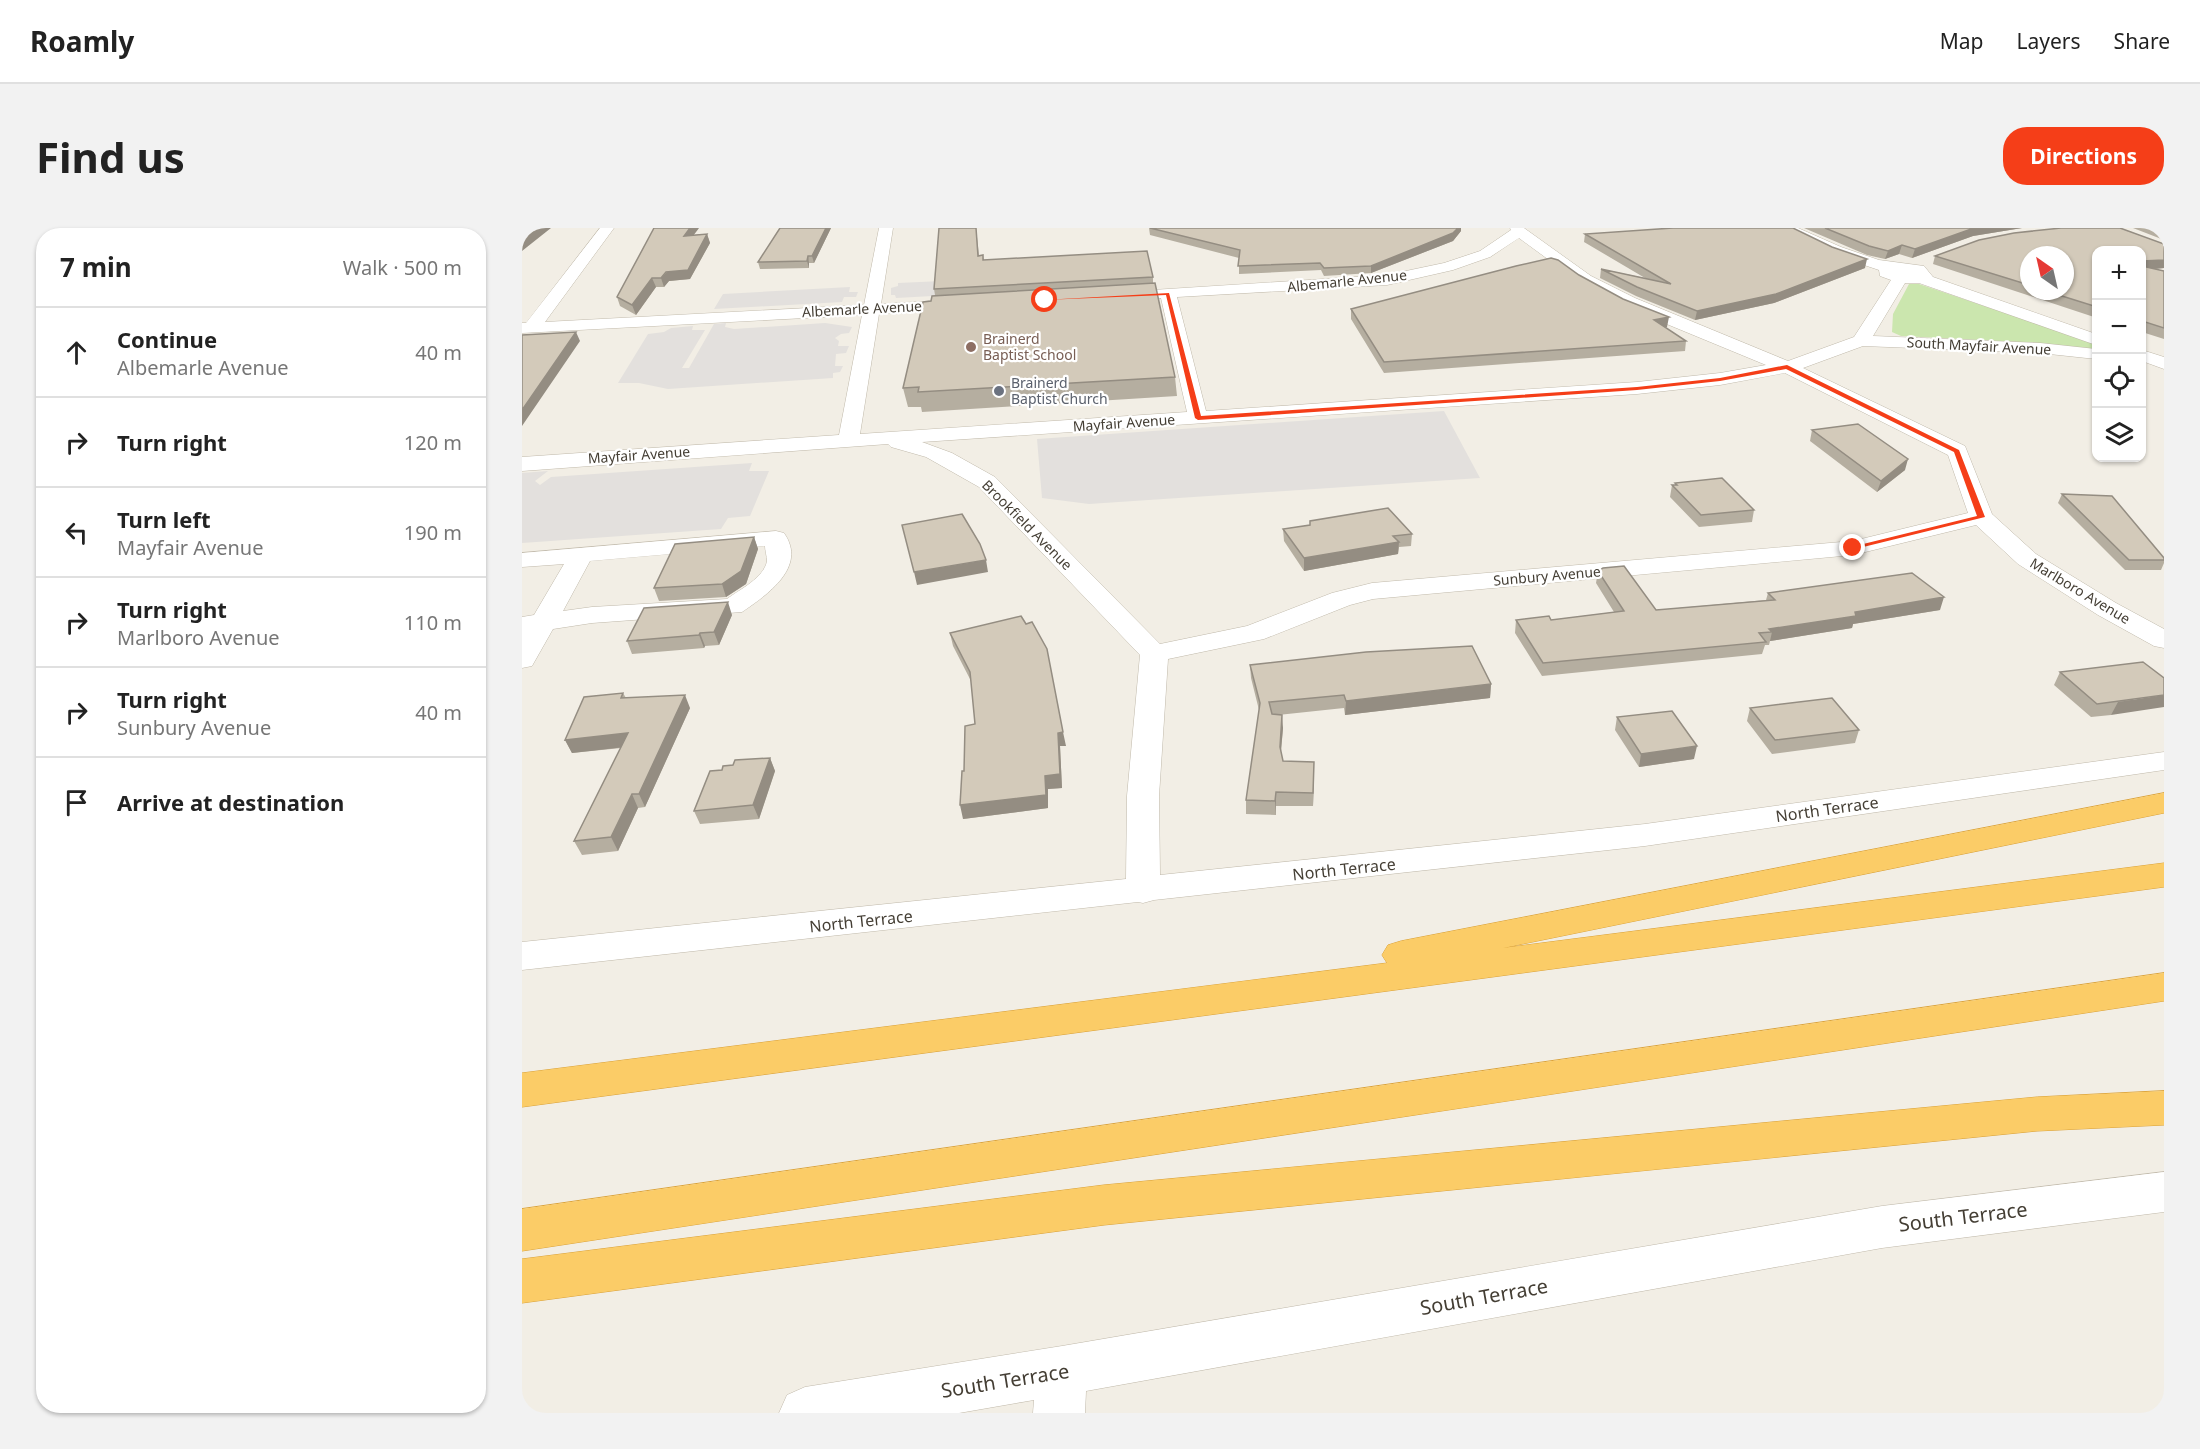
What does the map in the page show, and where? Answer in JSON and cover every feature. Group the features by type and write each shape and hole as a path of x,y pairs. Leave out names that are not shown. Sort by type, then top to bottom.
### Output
{"highway":[{"path":"1103,1014 2164,803"},
{"path":"522,1090 2164,875"},
{"path":"522,1230 2164,987"},
{"path":"522,1281 1104,1205 2037,1114 2164,1108"}],"street":[{"path":"527,328 607,228"},
{"path":"849,439 886,228"},
{"path":"1787,228 1833,250 2092,338"},
{"name":"Marlboro Avenue","path":"1485,254 1518,229 1585,279 1629,302 1787,367 1957,451 1981,517 2027,559 2107,609 2164,640"},
{"path":"1485,254 1521,254 1560,259"},
{"name":"Albemarle Avenue","path":"1103,305 1170,301 1387,280 1448,267 1485,254"},
{"path":"1861,341 1905,273 1924,260"},
{"path":"1170,301 1198,418"},
{"name":"Albemarle Avenue","path":"527,328 987,303"},
{"name":"Mayfair Avenue","path":"529,463 849,439 1637,388 1720,380 1787,367 1861,341"},
{"name":"South Mayfair Avenue","path":"1861,341 2040,348 2092,353"},
{"path":"2146,357 2164,364"},
{"path":"2146,361 2164,364"},
{"name":"Brookfield Avenue","path":"849,439 902,444 918,448 959,465 987,483 1155,654"},
{"path":"522,480 529,463"},
{"name":"Sunbury Avenue","path":"1155,654 1254,633 1341,599 1372,591 1853,548 1981,517"},
{"path":"522,560 776,538 779,561 773,574 753,593 733,606 591,615 533,623"},
{"path":"522,660 533,623 581,555"},
{"path":"1143,891 1143,796 1155,654"},
{"name":"North Terrace","path":"522,957 1644,835 2164,761"},
{"name":"South Terrace","path":"805,1413 1060,1392 1882,1227 2164,1192"}],"green space":[{"path":"1909,284 1919,284 2092,342 2092,350 2038,343 1901,336 1892,332 1893,314"}],"shaded area":[{"path":"1007,278 1007,292 896,298 895,295 891,295 891,288 898,286 898,283"},
{"path":"850,287 849,292 858,292 856,297 844,297 842,302 714,309 723,294"},
{"path":"726,323 725,327 734,329 825,323 852,327 849,333 835,338 839,341 838,346 849,346 846,353 836,354 835,366 843,366 840,372 833,373 833,378 668,389 639,383 618,383 648,334 664,332 671,328 693,326 692,330 705,330 682,368 689,368 714,324"},
{"path":"1444,411 1480,478 1089,504 1042,498 1037,439"},
{"path":"752,463 749,471 769,471 750,516 728,518 721,529 522,543 522,473 548,471 535,481 540,485 551,477"}],"building":[{"path":"522,228 537,228 522,240"},
{"path":"654,228 690,228 684,236 707,234 688,270 666,272 661,278 652,278 632,305 617,297"},
{"path":"780,228 826,228 812,256 808,256 807,261 758,262"},
{"path":"939,228 976,228 978,256 983,255 983,260 1147,251 1153,277 934,289"},
{"path":"1150,228 1458,228 1453,233 1371,266 1324,268 1320,263 1238,266 1240,250"},
{"path":"1673,228 1793,228 1832,247 1867,259 1776,294 1697,311 1637,287 1601,269 1671,284 1585,234"},
{"path":"1825,228 1974,228 1915,249 1902,245 1888,251 1869,246"},
{"path":"2061,228 2120,228 2164,244 2164,260 2146,261 2146,246 2092,246 2092,305 2074,300 2074,246 2020,246 2020,282 1935,256 1979,240 2014,233"},
{"path":"1551,258 1623,299 1669,317 1654,320 1686,341 1384,362 1351,309 1516,266"},
{"path":"2146,267 2164,271 2164,328 2146,322"},
{"path":"1155,283 1175,377 918,392 919,387 903,388 923,302 931,301 932,296"},
{"path":"576,332 522,410 522,335"},
{"path":"1858,424 1908,459 1881,481 1812,430"},
{"path":"1722,478 1754,510 1701,515 1672,485 1677,485 1675,483"},
{"path":"2062,494 2112,496 2164,560 2129,560"},
{"path":"1388,508 1412,534 1393,536 1399,542 1304,558 1283,529 1310,525 1310,521"},
{"path":"962,514 980,544 986,560 914,572 902,525"},
{"path":"754,537 741,571 722,584 654,588 675,544"},
{"path":"1624,566 1656,610 1775,600 1768,593 1912,573 1944,597 1855,612 1856,616 1769,629 1772,632 1759,633 1766,642 1543,663 1516,620 1549,616 1551,620 1624,611 1598,571 1603,568"},
{"path":"728,602 714,632 627,641 644,608"},
{"path":"1021,616 1026,624 1032,622 1047,649 1063,732 1058,733 1060,774 1045,776 1046,795 960,805 962,771 964,771 965,726 975,724 970,672 950,633"},
{"path":"1472,646 1491,684 1346,701 1344,695 1269,702 1272,714 1282,715 1280,747 1283,761 1314,762 1313,793 1276,792 1275,801 1246,800 1260,703 1250,665 1366,652"},
{"path":"2143,662 2164,678 2164,695 2097,704 2060,672"},
{"path":"623,693 621,698 685,695 639,794 632,794 611,837 574,841 628,733 565,740 584,697"},
{"path":"1832,698 1859,730 1775,740 1750,708"},
{"path":"1672,711 1697,746 1641,754 1617,717"},
{"path":"770,758 753,805 694,811 710,771 722,770 723,766 733,765 735,760"}],"place":[{"name":"Brainerd Baptist School","path":"971,347"},
{"name":"Brainerd Baptist Church","path":"999,391"}],"route":[{"path":"1045,300 1168,294 1198,418 1637,388 1720,380 1787,367 1957,451 1981,517 1853,548"}]}
